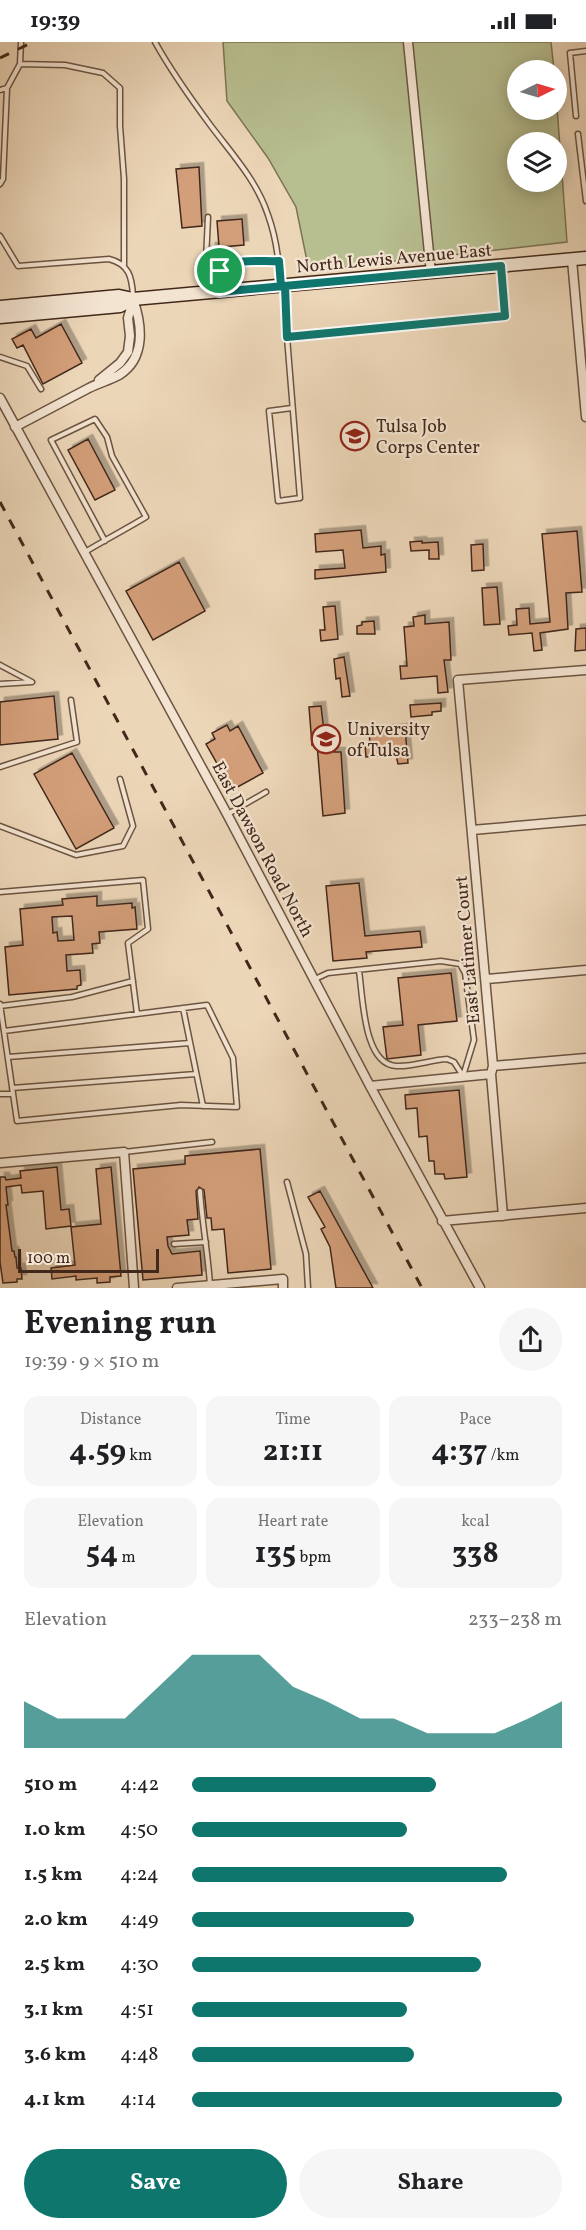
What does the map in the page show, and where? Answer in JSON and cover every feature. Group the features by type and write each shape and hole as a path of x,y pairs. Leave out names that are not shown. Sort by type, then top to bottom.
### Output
{"main road":[{"name":"North Lewis Avenue East","path":"0,307 119,296 133,299 219,292 586,258"},
{"name":"North Lewis Avenue East","path":"0,317 120,306 133,299"}],"street":[{"path":"408,42 431,273"},
{"path":"572,260 586,417"},
{"path":"15,428 126,370 138,352 140,334 133,299"},
{"name":"East Dawson Road North","path":"0,398 227,814 442,1221 480,1288"},
{"name":"East Latimer Court","path":"503,1215 487,979 458,680 586,670"},
{"path":"472,830 586,820"},
{"path":"487,979 586,970"},
{"path":"370,1086 463,1077 492,1070 586,1058"},
{"path":"0,1163 124,1152 134,1288"},
{"path":"442,1221 586,1208"},
{"path":"177,1288 283,1284"}],"lane":[{"path":"0,184 3,179 7,88 20,64 21,42"},
{"path":"155,42 169,67 251,178 268,213 283,286 300,498 278,501 269,411 292,408"},
{"path":"576,116 570,53 586,51"},
{"path":"20,64 65,65 103,73 120,88 124,179 124,265 131,278 133,299"},
{"path":"0,90 7,88"},
{"path":"578,134 586,201"},
{"path":"208,217 206,260 209,267 220,271"},
{"path":"0,236 18,266 110,259 124,265"},
{"path":"219,292 220,271 225,266 233,263 279,261"},
{"path":"287,337 505,316 501,266"},
{"path":"0,357 27,366 41,389"},
{"path":"84,553 105,541 146,517 112,456 107,436 95,419 51,440 105,541"},
{"path":"0,665 32,682 0,684"},
{"path":"0,767 77,742 71,700"},
{"path":"0,826 76,855 123,846 133,826 120,779"},
{"path":"227,814 266,792"},
{"path":"0,891 143,880 148,929 128,943 137,1014"},
{"path":"314,980 328,973 441,961 456,962 463,967 474,1040 463,1077"},
{"path":"359,971 369,1039 379,1059 396,1066 447,1059 454,1062 463,1077"},
{"path":"4,1031 207,1005 233,1058 237,1107 181,1105 17,1121 0,1005 72,997 133,981"},
{"path":"183,1008 203,1106"},
{"path":"8,1057 190,1043"},
{"path":"12,1088 196,1074"},
{"path":"0,1094 13,1094"},
{"path":"124,1152 212,1142"},
{"path":"287,1182 306,1254 308,1288"},
{"path":"200,1191 210,1285"},
{"path":"174,1244 206,1242"}],"green space":[{"path":"223,42 551,42 553,60 507,60 507,120 558,120 559,132 507,132 507,192 563,192 567,242 309,271 296,207 268,158 227,101"}],"building":[{"path":"199,167 202,226 182,228 176,169"},
{"path":"242,219 244,245 222,247 223,259 211,260 211,247 219,247 217,221"},
{"path":"61,324 82,363 43,384 23,345 17,348 12,339 31,329 36,338"},
{"path":"88,439 115,490 95,500 68,450"},
{"path":"361,530 363,548 381,546 381,555 385,554 386,572 315,579 315,570 345,568 343,550 316,552 315,534"},
{"path":"577,531 582,592 566,593 568,629 540,633 542,650 534,651 532,633 509,635 508,626 517,625 516,609 529,608 530,624 550,622 542,534"},
{"path":"422,541 422,543 438,542 439,559 429,559 429,550 411,551 410,542"},
{"path":"483,544 484,570 472,571 471,545"},
{"path":"179,562 205,611 153,640 126,591"},
{"path":"497,587 500,624 484,625 482,588"},
{"path":"335,606 338,639 321,641 320,630 325,630 323,607"},
{"path":"425,615 425,624 449,622 451,660 444,660 448,692 438,693 437,676 401,679 400,666 407,666 404,627 414,626 413,617"},
{"path":"374,621 375,634 357,634 357,626 362,625 362,622"},
{"path":"586,628 586,650 575,651 576,629"},
{"path":"344,657 350,696 342,697 340,678 336,679 334,659"},
{"path":"54,696 58,739 0,745 0,702"},
{"path":"441,703 441,711 432,712 432,715 411,717 410,705"},
{"path":"321,706 326,748 333,747 334,752 341,752 345,813 323,816 317,744 312,745 309,707"},
{"path":"227,725 230,731 238,726 263,773 232,790 206,744 215,739 212,733"},
{"path":"405,728 408,763 398,764 396,755 366,757 365,745 370,744 369,731"},
{"path":"72,753 114,828 76,849 34,774"},
{"path":"359,883 365,936 420,931 422,947 366,952 367,958 333,961 326,886"},
{"path":"97,896 97,906 132,903 132,908 135,907 137,929 99,932 100,943 92,944 93,953 66,955 67,971 80,970 81,985 77,986 77,989 9,995 5,947 23,945 20,909 63,905 62,899","holes":["72,916 74,940 58,941 57,932 53,933 52,917"]},
{"path":"451,973 457,1021 418,1025 421,1055 387,1059 383,1027 403,1025 398,978"},
{"path":"459,1090 467,1177 445,1179 444,1174 435,1174 434,1161 429,1161 427,1136 419,1137 417,1108 406,1109 405,1095"},
{"path":"260,1149 271,1269 228,1273 224,1229 212,1230 211,1218 207,1218 204,1190 199,1187 196,1191 198,1219 187,1220 189,1235 167,1237 172,1254 200,1251 202,1275 143,1280 133,1169 185,1164 185,1156"},
{"path":"57,1167 61,1210 69,1209 71,1226 46,1229 43,1191 22,1193 21,1185 6,1187 12,1251 16,1257 17,1268 21,1268 22,1279 17,1279 17,1282 3,1283 0,1262 0,1177 5,1177 6,1180 21,1178 20,1171"},
{"path":"111,1167 121,1276 110,1277 110,1282 97,1283 97,1278 76,1280 76,1276 52,1279 51,1268 75,1265 71,1227 101,1224 96,1169"},
{"path":"320,1191 373,1288 336,1288 330,1247 321,1229 325,1227 308,1197"}],"railway":[{"path":"0,58 33,42"},
{"path":"0,502 422,1288"}],"place":[{"name":"Tulsa Job Corps Center","path":"355,436"},
{"name":"University of Tulsa","path":"326,739"}],"route":[{"path":"220,271 219,292 285,286 431,273 501,266 505,316 287,337 285,286 281,286 279,261 233,263 220,271"}]}
